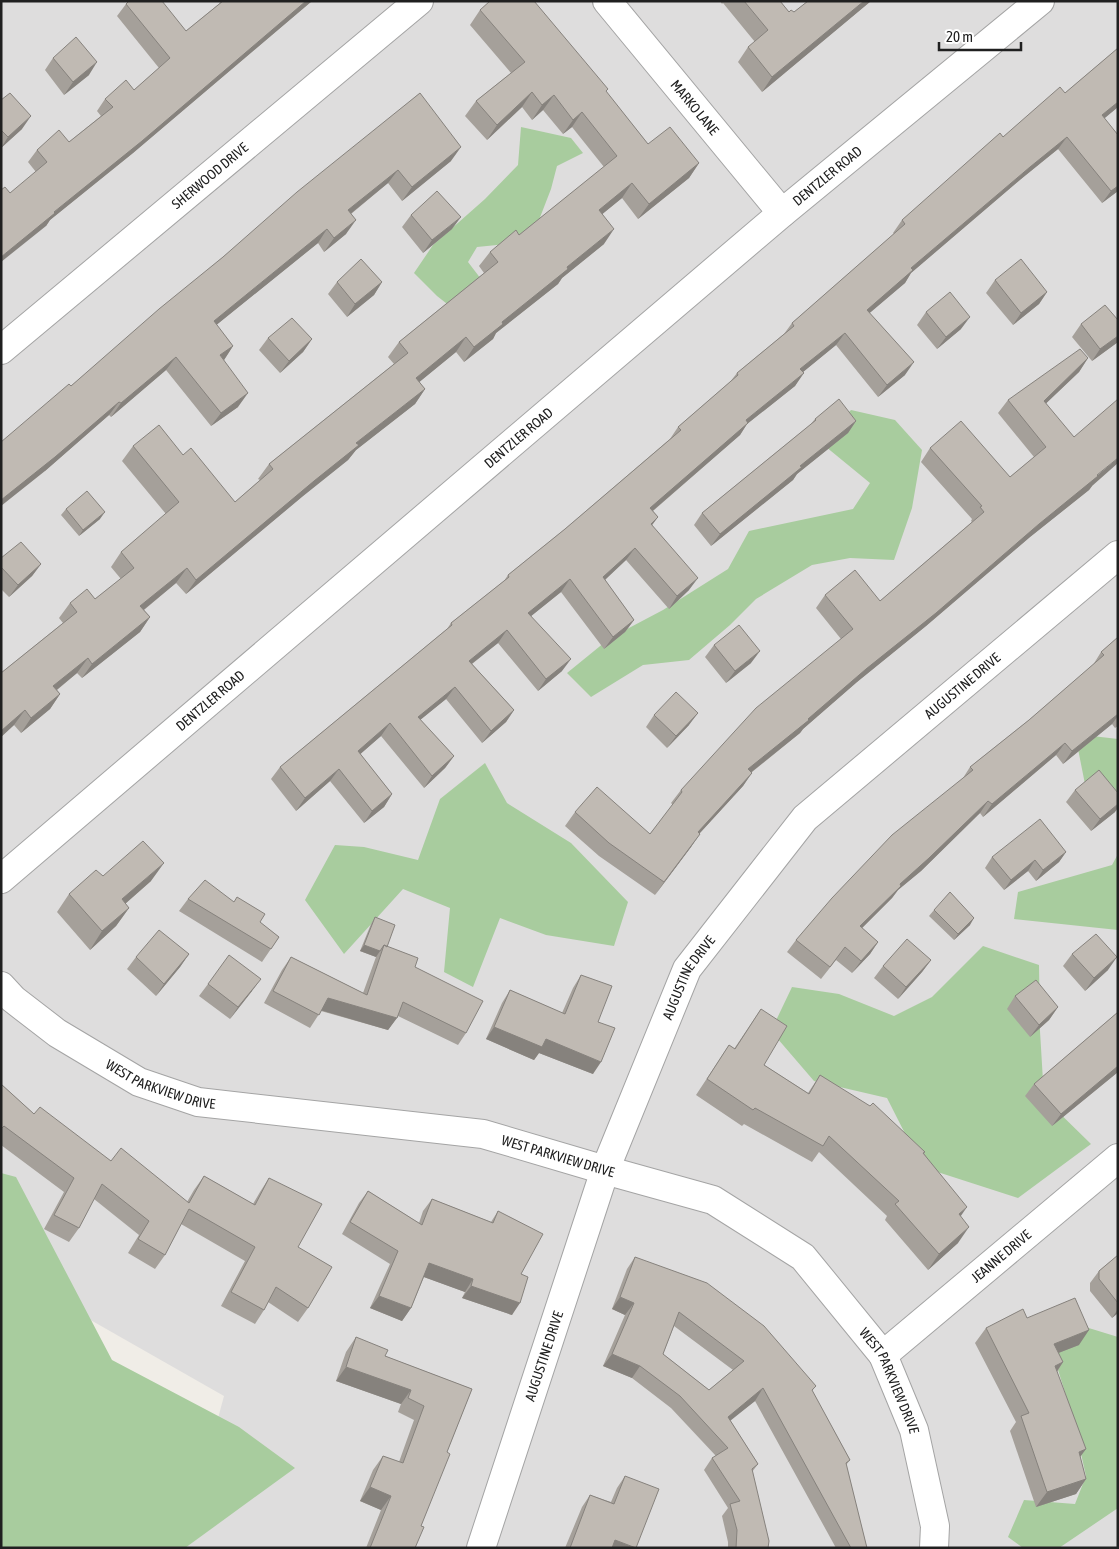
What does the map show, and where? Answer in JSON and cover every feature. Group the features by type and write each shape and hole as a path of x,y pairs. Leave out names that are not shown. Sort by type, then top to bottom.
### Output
{"street":[{"name":"SHERWOOD DRIVE","path":"1,350 419,1"},
{"name":"MARKO LANE","path":"607,1 782,213"},
{"name":"DENTZLER ROAD","path":"1,879 782,213 1040,1"},
{"name":"AUGUSTINE DRIVE","path":"481,1548 605,1170 687,969 805,818 1118,555"},
{"name":"WEST PARKVIEW DRIVE","path":"1,986 13,999 56,1033 139,1082 198,1102 483,1134 713,1200 802,1257 883,1355 914,1430 935,1526 934,1548"},
{"name":"JEANNE DRIVE","path":"883,1355 1118,1158"}],"shaded area":[{"path":"1,1 1118,1 1118,1548 183,1548 224,1396 1,1269"}],"green space":[{"path":"521,127 571,138 583,153 557,166 551,189 539,220 507,244 477,247 468,262 494,296 465,318 437,296 414,273 433,245 485,199 518,165"},
{"path":"851,410 895,420 922,450 912,508 894,560 850,558 812,565 756,599 730,625 689,660 643,665 591,697 567,673 610,638 663,610 728,569 749,531 853,509 870,483 820,442"},
{"path":"1075,734 1118,739 1118,795 1085,784"},
{"path":"485,763 507,803 571,843 628,902 614,946 546,935 500,918 473,987 444,972 450,908 403,889 344,954 305,900 335,845 364,847 418,860 440,799"},
{"path":"1118,854 1118,930 1014,919 1018,892 1112,865"},
{"path":"983,946 1039,965 1044,1098 1091,1144 1018,1198 922,1167 887,1098 814,1081 771,1031 792,987 839,994 894,1016 932,997"},
{"path":"1,1173 16,1177 112,1360 239,1427 295,1468 185,1548 1,1548"},
{"path":"1079,1325 1118,1337 1118,1508 1059,1548 1023,1548 1008,1537 1024,1500 1075,1504 1086,1476 1073,1418 1054,1357"}],"building":[{"path":"129,1 162,1 186,31 223,1 306,1 142,141 1,257 1,190 5,187 10,193 47,162 37,150 59,130 69,142 113,107 105,99 126,80 134,90 170,58 126,4"},
{"path":"490,1 534,1 608,89 606,91 648,144 670,127 699,163 649,204 632,183 599,210 614,229 567,267 568,269 474,347 466,337 416,378 425,389 356,443 359,445 196,580 187,568 140,606 150,617 92,664 88,658 53,686 60,694 31,718 25,710 1,731 1,673 77,612 70,603 87,589 95,599 134,568 121,552 179,502 133,446 159,425 183,455 191,448 235,502 273,469 269,464 408,353 399,342 498,262 490,252 516,230 519,235 617,156 582,112 573,120 554,95 542,105 532,92 497,125 476,101 525,62 480,10"},
{"path":"744,1 780,1 789,12 791,10 794,12 808,1 864,1 772,77 748,47 768,30"},
{"path":"76,37 97,62 73,82 53,58"},
{"path":"1118,48 1118,102 1102,115 1118,135 1118,186 1111,191 1067,137 911,268 913,270 867,310 914,362 887,385 845,333 800,369 804,373 746,420 748,423 650,508 658,517 651,524 698,578 677,596 635,548 603,577 634,620 613,637 570,579 528,613 571,659 546,679 507,630 469,661 514,710 491,731 455,687 418,717 454,756 432,776 390,723 358,751 392,794 372,811 339,769 305,798 280,767 452,625 451,623 509,577 508,575 681,430 678,427 738,375 737,373 794,326 792,323 905,224 902,220 1000,133 1003,137 1060,87 1065,93"},
{"path":"10,93 31,116 8,137 1,130 1,100"},
{"path":"420,93 461,147 412,187 398,170 348,210 356,220 334,238 327,229 214,321 233,346 220,355 248,393 221,413 176,357 1,500 1,442 69,384 71,386 297,192"},
{"path":"437,191 461,217 432,240 411,215"},
{"path":"361,259 382,282 355,304 337,282"},
{"path":"1021,259 1047,292 1021,313 995,280"},
{"path":"950,292 970,317 946,337 926,312"},
{"path":"1105,305 1118,320 1118,336 1100,349 1081,324"},
{"path":"292,318 312,339 289,361 268,338"},
{"path":"1080,349 1088,358 1044,401 1074,437 1118,399 1118,458 936,613 866,669 809,720 748,769 752,773 698,832 700,834 664,882 609,843 575,812 597,787 650,834 682,792 681,790 756,708 853,629 825,595 855,570 880,601 984,512 980,507 982,506 930,448 961,421 1010,477 1046,447 1008,400"},
{"path":"839,399 856,421 720,534 702,513"},
{"path":"87,491 105,512 83,530 66,509"},
{"path":"21,542 41,564 18,585 1,567 1,558"},
{"path":"739,625 760,651 735,671 714,645"},
{"path":"1118,637 1118,714 1072,751 1065,743 992,804 988,801 900,884 901,886 860,926 878,942 861,961 845,947 830,967 796,940 832,898 892,835 973,770 970,767 1029,720 1104,655 1101,652"},
{"path":"676,692 698,713 676,736 654,715"},
{"path":"1099,770 1118,793 1118,804 1100,819 1075,790"},
{"path":"1040,819 1066,852 1043,870 1035,860 1011,880 992,857"},
{"path":"143,841 164,863 122,899 129,908 102,931 69,894 96,870 103,876"},
{"path":"205,880 234,902 237,897 265,914 260,922 279,937 271,949 188,899"},
{"path":"950,892 974,918 958,934 934,910"},
{"path":"375,917 395,925 387,947 384,945 380,951 364,945"},
{"path":"159,930 189,954 164,984 136,957"},
{"path":"1096,934 1117,957 1094,978 1072,954"},
{"path":"907,939 931,960 906,987 883,966"},
{"path":"384,945 418,958 415,967 483,1001 466,1033 403,1002 397,1018 328,998 319,1015 273,991 291,957 367,995"},
{"path":"229,955 261,979 238,1007 208,984"},
{"path":"581,975 612,986 598,1022 615,1028 601,1062 546,1039 542,1047 494,1027 510,990 565,1014"},
{"path":"1036,980 1058,1007 1039,1025 1015,996"},
{"path":"761,1009 787,1026 764,1065 809,1094 820,1075 870,1106 873,1103 925,1152 923,1153 967,1207 959,1214 969,1227 939,1254 895,1204 899,1201 829,1136 823,1146 755,1108 753,1110 707,1079 729,1045 735,1049"},
{"path":"1118,1012 1118,1066 1061,1114 1034,1084"},
{"path":"1,1084 34,1114 40,1107 111,1161 121,1148 189,1203 204,1176 255,1205 269,1178 322,1204 298,1247 332,1267 308,1308 276,1287 264,1310 231,1292 255,1247 189,1209 165,1255 138,1239 149,1221 102,1184 79,1228 54,1215 74,1178 4,1126 1,1129"},
{"path":"368,1191 422,1225 432,1199 493,1223 498,1211 543,1234 521,1274 528,1277 520,1303 471,1286 473,1279 429,1263 411,1308 379,1296 398,1251 350,1222"},
{"path":"1118,1255 1118,1303 1099,1279 1099,1271"},
{"path":"635,1257 707,1283 764,1326 816,1386 812,1390 850,1460 846,1463 867,1548 851,1548 763,1388 728,1417 758,1464 752,1469 769,1541 768,1548 736,1548 737,1530 730,1504 740,1501 712,1458 728,1448 680,1396 640,1366 612,1354 634,1303 620,1297","holes":["679,1312 744,1361 709,1390 663,1354"]},
{"path":"1075,1298 1089,1330 1054,1344 1063,1362 1055,1366 1086,1449 1079,1452 1086,1479 1047,1492 1021,1416 1029,1413 986,1328 1023,1309 1027,1318"},
{"path":"356,1337 388,1350 385,1356 472,1389 447,1452 450,1454 421,1526 424,1527 415,1548 370,1548 391,1496 370,1487 383,1456 403,1463 424,1406 408,1398 411,1390 346,1367"},
{"path":"625,1476 659,1489 636,1548 615,1540 612,1548 570,1548 590,1495 614,1504"}]}
